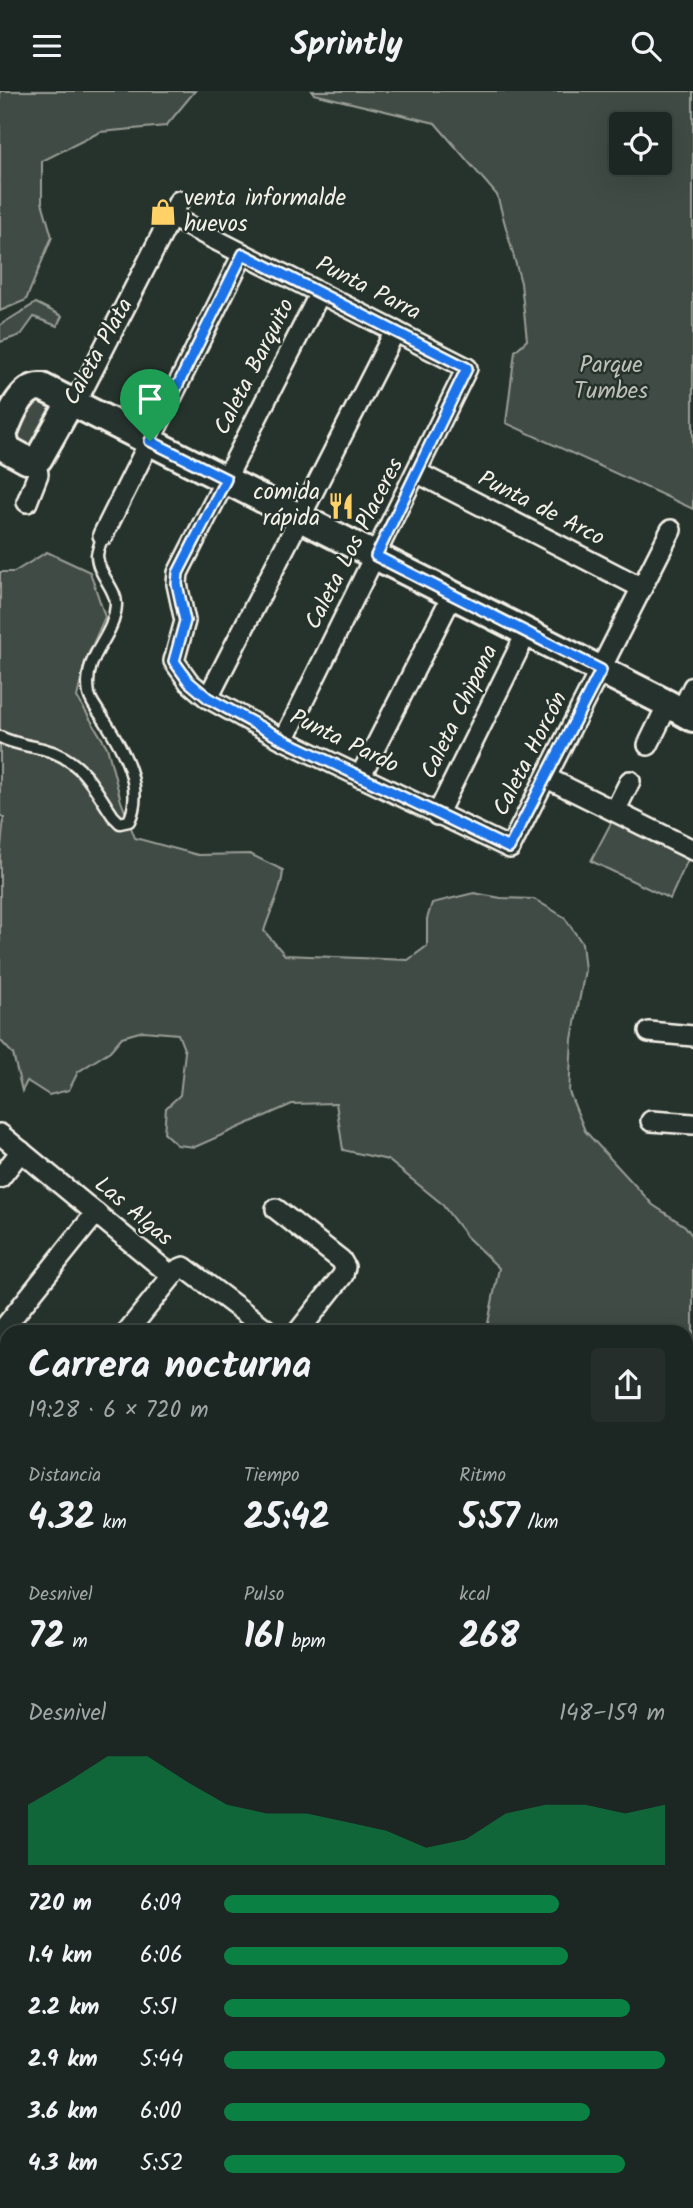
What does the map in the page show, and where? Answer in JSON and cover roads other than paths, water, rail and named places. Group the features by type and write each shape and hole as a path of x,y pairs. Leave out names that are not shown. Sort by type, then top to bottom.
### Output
{"street":[{"name":"Punta Parra","path":"175,209 243,254 467,368"},
{"name":"Caleta Plata","path":"27,502 38,474 36,459 44,451 71,401 83,389 175,209"},
{"path":"103,535 243,254"},
{"name":"Caleta Barquito","path":"173,657 185,621 177,584 178,573 320,293"},
{"path":"208,698 395,331"},
{"name":"Caleta Los Placeres","path":"284,740 418,473 467,368"},
{"name":"Caleta Plata","path":"2,442 5,430 24,393 34,387 42,387 71,401"},
{"path":"71,401 601,670 684,705 648,745"},
{"path":"2,442 11,452 27,460 36,459"},
{"name":"Punta de Arco","path":"418,473 642,588"},
{"name":"Caleta Horcón","path":"509,848 671,530"},
{"path":"360,777 453,594"},
{"name":"Caleta Chipana","path":"437,815 527,632"},
{"name":"Punta Pardo","path":"173,657 189,682 208,698 284,740 509,848"},
{"path":"547,778 693,850"},
{"path":"615,811 630,781"},
{"path":"649,1032 693,1036"},
{"path":"651,1121 693,1124"},
{"name":"Las Algas","path":"0,1134 172,1276 181,1268 188,1268 261,1325"},
{"path":"0,1178 21,1151"},
{"path":"276,1209 341,1260 345,1267 343,1275 304,1325"},
{"path":"6,1325 96,1213"},
{"path":"133,1325 172,1276"}],"lane":[{"path":"0,737 13,744 66,757 78,765 113,816 120,823 129,821 134,810 134,794 125,752 89,696 89,663 113,627 117,600 103,579 97,556 103,535"}],"place":[{"name":"venta informalde huevos","path":"163,212"},
{"name":"comida rápida","path":"341,506"}],"park label":[{"name":"Parque Tumbes","path":"611,379"}]}
